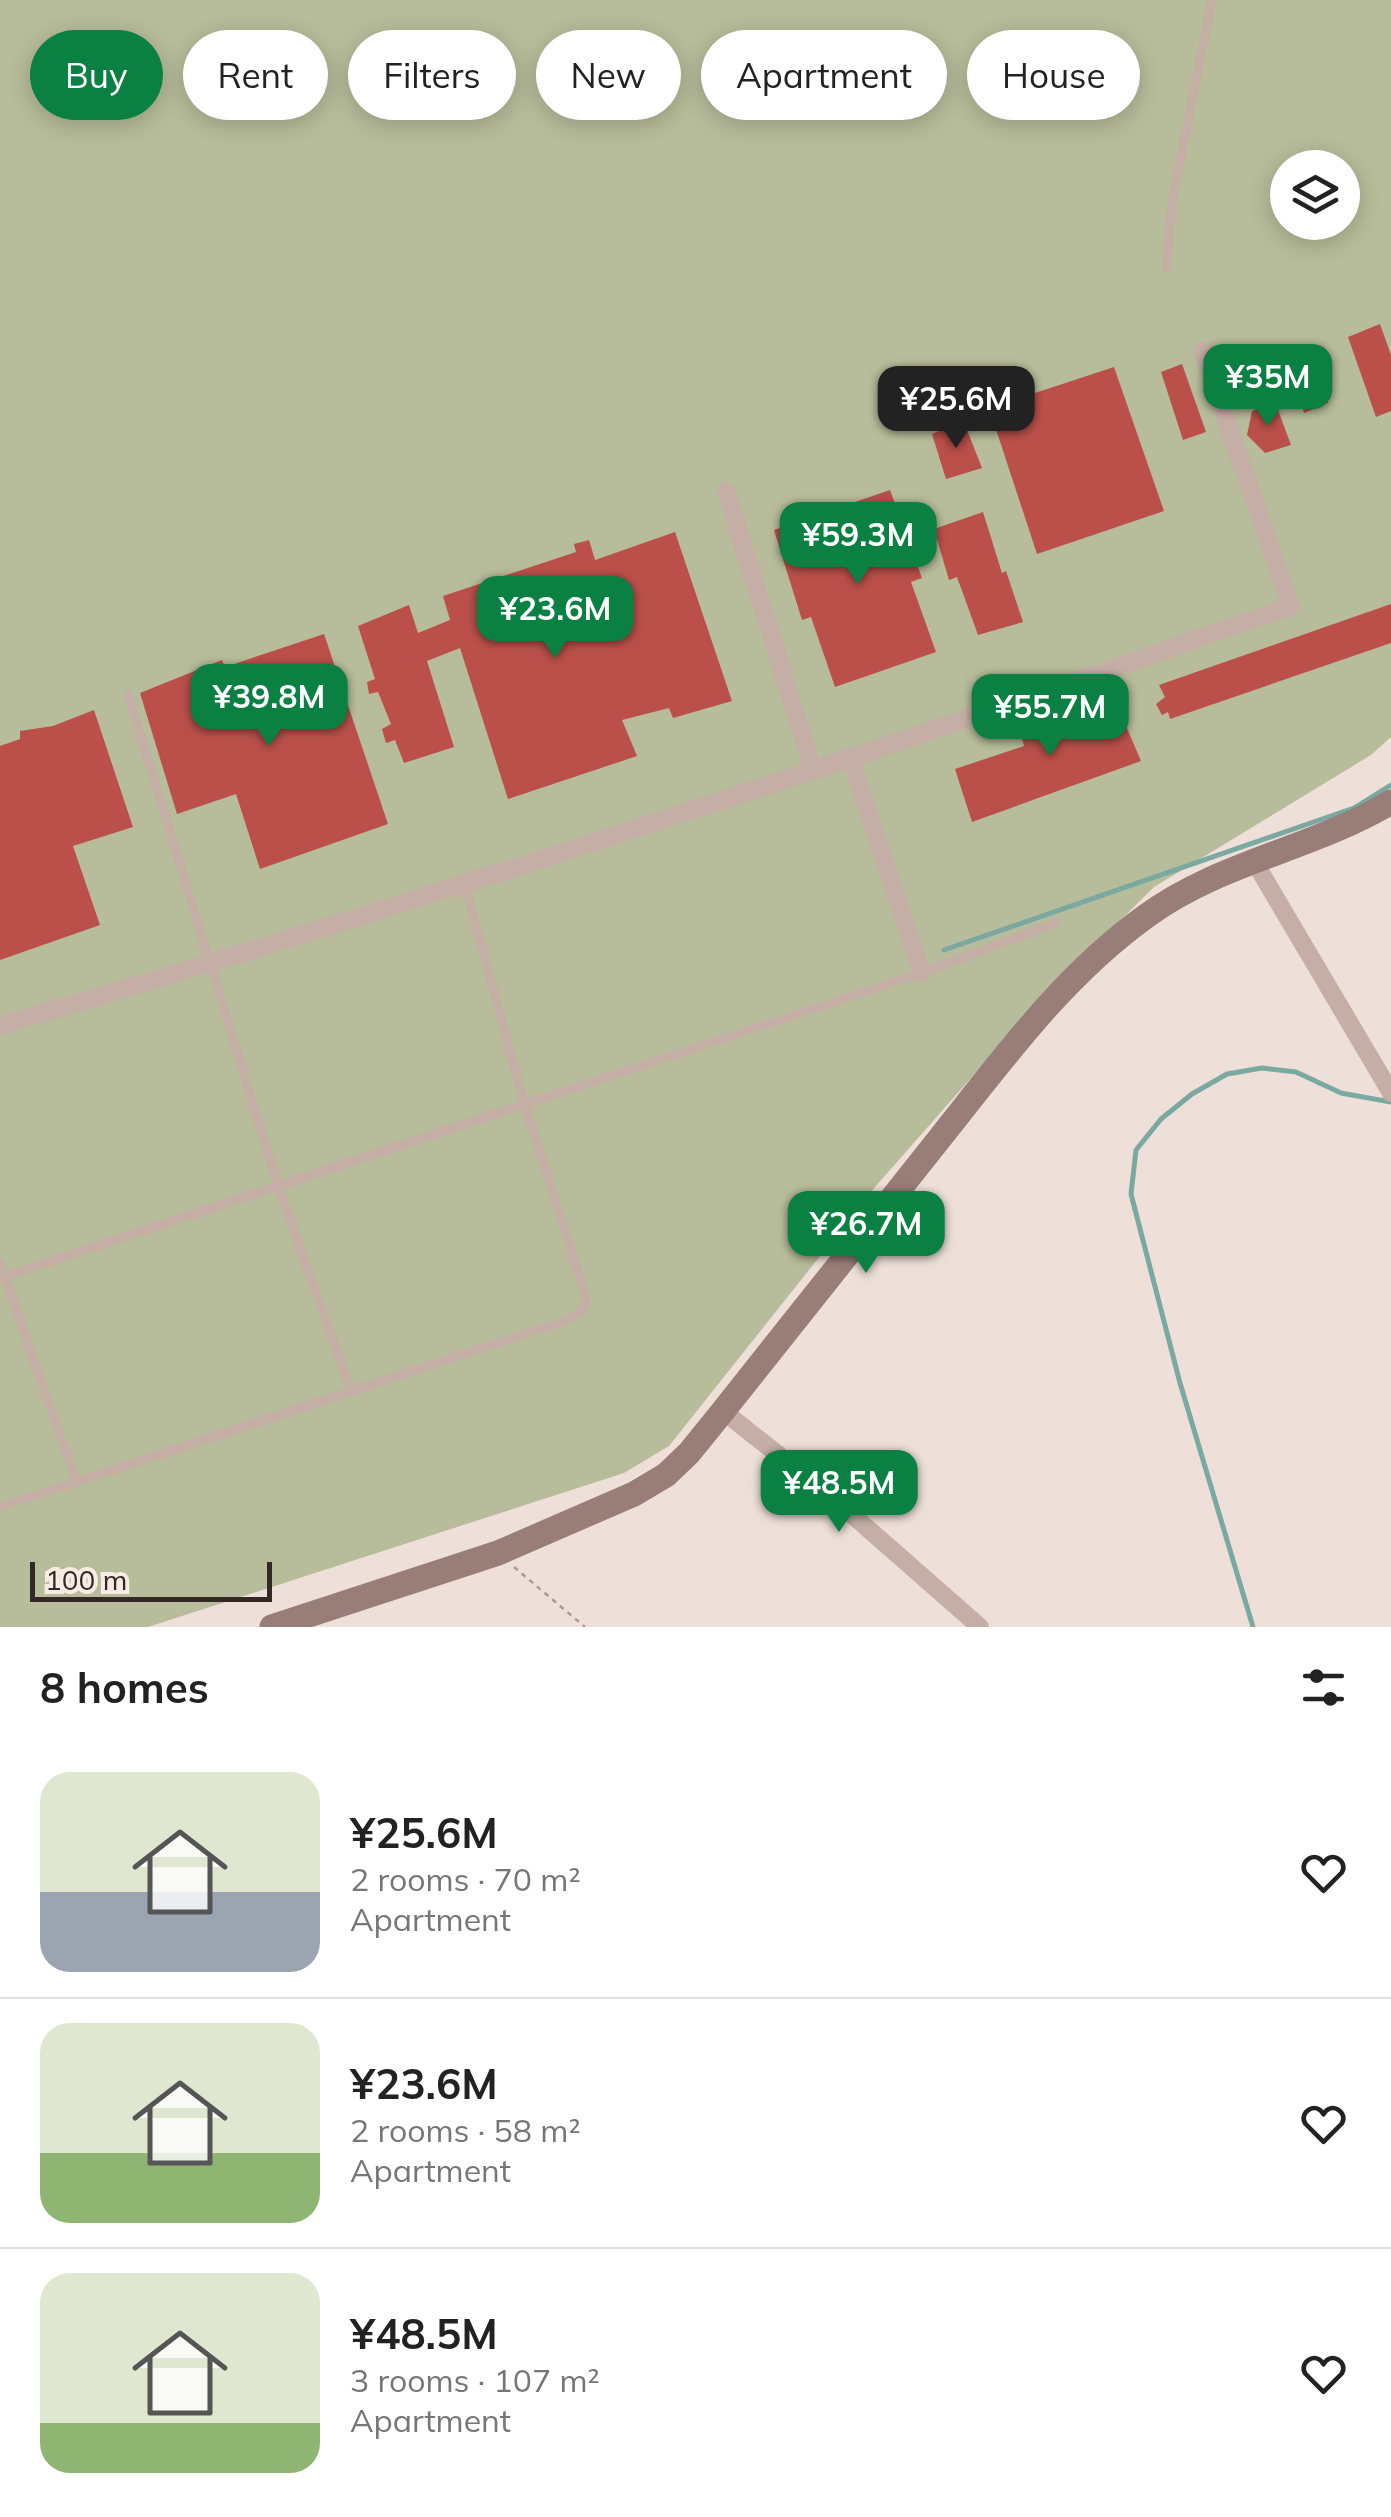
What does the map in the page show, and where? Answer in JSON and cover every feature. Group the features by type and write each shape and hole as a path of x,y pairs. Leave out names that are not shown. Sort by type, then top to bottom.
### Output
{"street":[{"path":"0,1026 210,964 813,769 1031,698 1290,606 1202,351"},
{"path":"726,491 813,769"},
{"path":"850,756 922,973"},
{"path":"272,1627 498,1553 634,1494 666,1474 689,1453 1032,1022 1094,956 1147,915 1194,886 1361,820 1391,802"},
{"path":"1254,861 1391,1093"},
{"path":"723,1411 833,1498 980,1627"}],"lane":[{"path":"1166,269 1172,202 1212,0"},
{"path":"128,694 278,1186 350,1391"},
{"path":"0,1508 568,1320 583,1310 586,1300 581,1281 524,1104 465,882"},
{"path":"2,1278 922,973 1055,922"},
{"path":"0,1262 2,1278 76,1481"}],"path":[{"path":"498,1553 585,1627"}],"green space":[{"path":"0,0 1391,0 1391,737 1371,755 1154,887 1036,1004 875,1187 669,1446 624,1473 148,1627 0,1627"}],"building":[{"path":"1380,324 1391,355 1391,411 1376,417 1348,337"},
{"path":"1308,348 1328,403 1304,413 1287,355"},
{"path":"1182,364 1206,432 1183,440 1161,372"},
{"path":"1114,367 1164,511 1037,554 989,408"},
{"path":"1275,402 1291,445 1265,453 1247,435 1252,411"},
{"path":"963,420 982,468 946,479 932,434"},
{"path":"890,490 922,578 911,582 936,652 835,687 811,617 802,620 774,530"},
{"path":"983,512 1023,622 978,635 957,577 949,580 934,529"},
{"path":"675,532 732,701 673,718 669,708 622,720 637,756 508,799 460,648 427,661 454,747 404,763 395,740 386,743 382,729 391,724 378,692 369,694 367,682 375,679 358,626 409,605 418,633 450,620 443,596 576,552 574,544 589,540 595,560"},
{"path":"1391,604 1391,643 1170,719 1168,712 1162,715 1156,704 1165,697 1159,685"},
{"path":"324,634 388,824 260,869 236,794 177,814 140,693 222,660 225,667"},
{"path":"1114,698 1141,761 972,822 955,769 1024,746 1019,726"},
{"path":"94,710 133,827 73,846 100,925 0,960 0,746 20,739 20,731 53,726"}],"waterway":[{"path":"944,950 1354,808 1391,785"},
{"path":"1253,1627 1180,1383 1131,1194 1136,1150 1161,1119 1192,1094 1227,1074 1262,1068 1296,1072 1341,1093 1391,1102"}]}
